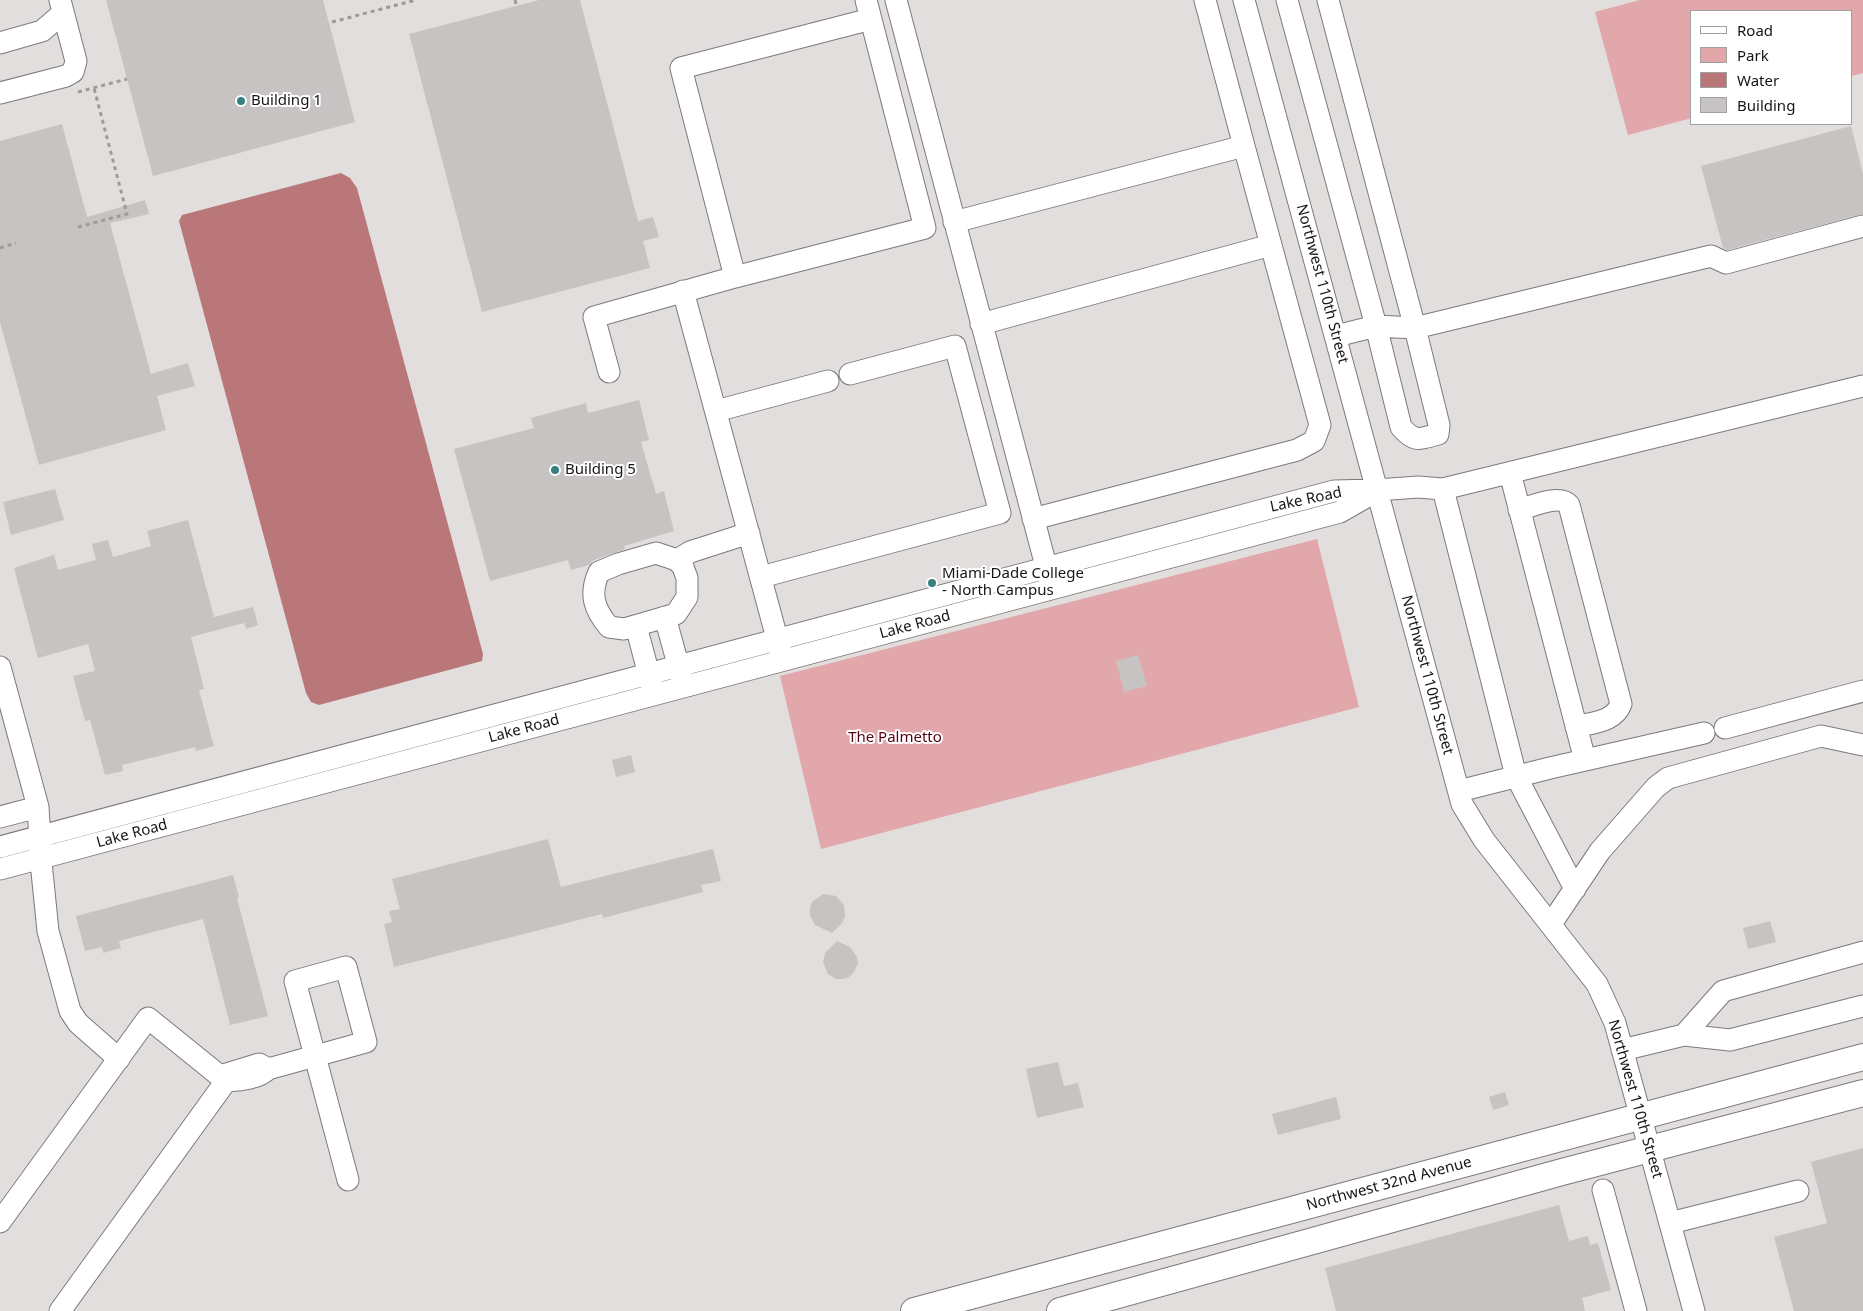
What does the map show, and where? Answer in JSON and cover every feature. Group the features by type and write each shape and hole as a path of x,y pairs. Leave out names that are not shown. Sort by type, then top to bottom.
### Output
{"main road":[{"name":"Northwest 32nd Avenue","path":"914,1311 941,1308 1640,1116 1863,1057"},
{"path":"1060,1311 1562,1172 1863,1093"}],"street":[{"path":"896,0 1052,589"},
{"path":"1033,519 1297,450 1314,441 1320,424 1205,0"},
{"name":"Northwest 110th Street","path":"1244,0 1462,804 1484,840 1597,984 1615,1023 1694,1311"},
{"path":"1287,0 1376,326 1401,427 1410,437 1417,440 1438,434 1439,425 1328,0"},
{"path":"0,43 42,32 62,6"},
{"path":"0,93 66,76 73,72 76,61 62,6"},
{"path":"609,372 594,316 735,277 926,228 869,10 681,68 735,277"},
{"path":"954,222 1244,146"},
{"path":"1336,336 1376,326 1415,328 1711,256 1726,263 1863,226"},
{"path":"982,324 1271,245"},
{"path":"683,291 784,660"},
{"path":"761,577 1000,513 955,346 850,374"},
{"path":"716,411 828,381"},
{"path":"1377,490 1418,487 1443,489 1863,386"},
{"path":"1510,473 1585,760"},
{"path":"1443,489 1516,776 1575,889"},
{"name":"Lake Road","path":"0,847 1334,491 1377,490"},
{"name":"Lake Road","path":"0,869 1340,512 1377,490"},
{"path":"1520,510 1558,500 1565,500 1569,505 1577,533 1621,704 1618,713 1611,718 1576,727"},
{"path":"677,560 690,552 749,533"},
{"path":"656,553 677,560 683,567 687,578 687,597 676,614 624,629 609,627 601,617 595,601 594,584 599,572 618,564 656,553"},
{"path":"665,617 684,687"},
{"path":"636,626 654,695"},
{"path":"0,667 38,807 48,931 70,1011 78,1023 119,1059"},
{"path":"1725,728 1863,691"},
{"path":"1459,791 1704,733"},
{"path":"1551,924 1600,851 1656,787 1668,778 1821,736 1863,745"},
{"path":"0,818 38,807"},
{"path":"1684,1035 1723,991 1863,952"},
{"path":"1622,1050 1684,1035 1730,1040 1863,1006"},
{"path":"0,1222 148,1018 223,1078 240,1080 263,1074 268,1069 315,1056 348,1180"},
{"path":"60,1311 223,1078"},
{"path":"1603,1190 1636,1311"},
{"path":"1670,1223 1798,1191"}],"path":[{"path":"332,22 416,0"},
{"path":"78,227 127,214 94,88"},
{"path":"0,248 16,243"}],"green space":[{"path":"1640,0 1863,0 1863,73 1853,76 1853,10 1690,10 1690,119 1628,135 1595,12"},
{"name":"The Palmetto","path":"1317,539 1359,707 821,849 780,676"}],"water":[{"path":"341,173 350,178 357,188 483,654 482,661 319,705 311,702 306,693 179,221 182,215"}],"building":[{"name":"Building 1","path":"106,0 323,0 355,122 153,176"},
{"path":"539,0 580,0 638,221 653,217 659,237 643,241 650,268 482,312 409,34"},
{"path":"62,124 87,217 145,200 149,214 110,223 151,374 188,363 195,386 157,396 166,430 39,465 0,322 0,141"},
{"path":"1851,126 1863,174 1863,214 1727,250 1723,248 1701,166"},
{"name":"Building 5","path":"639,400 649,440 641,442 656,494 664,491 674,531 624,546 625,549 594,560 589,565 571,570 568,560 490,581 454,449 534,428 531,418 586,403 588,413"},
{"path":"55,489 64,520 11,535 3,502"},
{"path":"188,520 214,617 253,607 258,625 246,629 244,623 191,637 204,689 199,690 214,746 196,751 195,747 122,765 123,771 105,775 90,720 85,721 73,676 95,671 88,644 38,658 14,568 54,555 58,570 96,560 92,544 108,540 113,557 151,546 147,531"},
{"path":"1138,655 1147,686 1124,692 1116,661"},
{"path":"631,755 635,772 616,777 612,760"},
{"path":"548,839 561,887 713,849 721,881 701,885 703,892 603,918 602,914 394,967 384,924 392,922 389,911 400,909 392,879"},
{"path":"233,875 239,897 237,898 268,1016 230,1025 203,919 119,941 121,948 103,953 102,947 85,951 76,916"},
{"path":"823,894 836,896 844,905 845,917 832,933 815,925 810,916 812,902"},
{"path":"1770,921 1776,942 1748,949 1743,928"},
{"path":"837,941 850,947 857,957 858,963 854,972 849,977 843,979 836,979 828,974 823,962 825,953"},
{"path":"1058,1062 1064,1086 1078,1083 1084,1107 1037,1118 1026,1069"},
{"path":"1505,1092 1509,1105 1493,1110 1489,1097"},
{"path":"1336,1097 1341,1119 1278,1135 1272,1114"},
{"path":"1863,1148 1863,1311 1794,1311 1774,1237 1827,1223 1811,1162"},
{"path":"1559,1205 1569,1241 1588,1236 1590,1245 1598,1243 1611,1290 1582,1298 1585,1311 1336,1311 1325,1268"}],"place":[{"name":"Building 1","path":"241,101"},
{"name":"Building 5","path":"555,470"},
{"name":"Miami-Dade College - North Campus","path":"932,583"}]}
